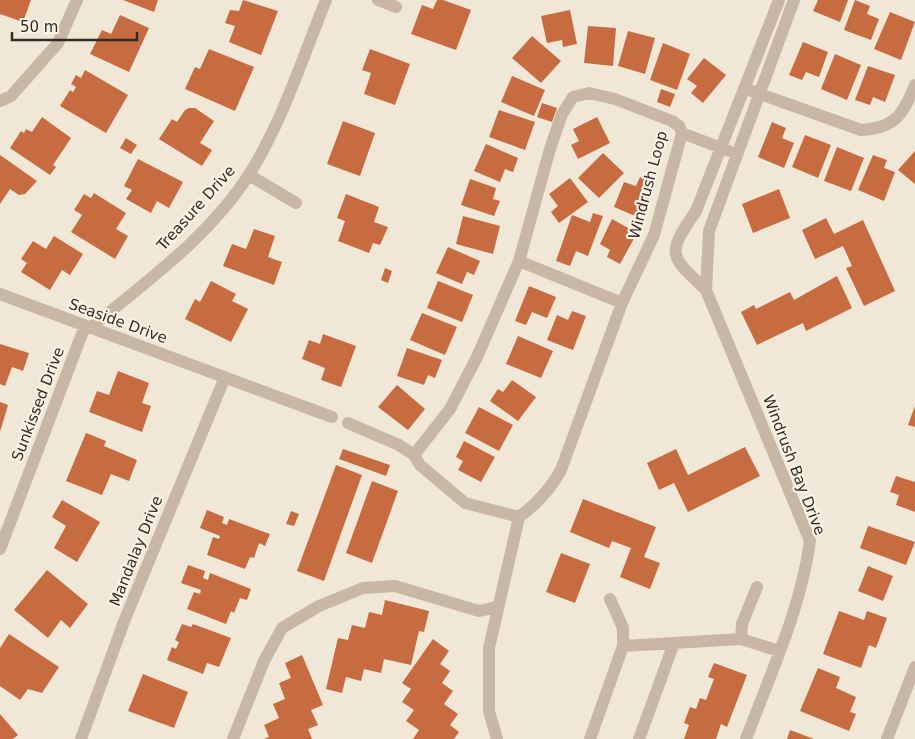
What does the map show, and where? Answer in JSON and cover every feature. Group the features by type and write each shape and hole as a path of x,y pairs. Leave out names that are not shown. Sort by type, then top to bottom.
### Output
{"street":[{"path":"0,101 11,96 58,44 77,0"},
{"name":"Treasure Drive","path":"88,327 186,247 249,175 270,135 326,0"},
{"path":"378,0 396,7"},
{"name":"Windrush Bay Drive","path":"746,739 779,651 806,566 810,541 706,290 678,264 675,255 680,235 696,211 779,0"},
{"name":"Windrush Bay Drive","path":"706,290 709,230 735,154 794,0"},
{"path":"745,88 861,130 879,129 898,117 908,104 915,85"},
{"name":"Windrush Loop","path":"414,455 450,410 477,358 519,261 550,149 562,114 573,97 589,93 615,99 672,120 679,126 682,133 654,235 622,303 561,470 553,485 537,504 519,518"},
{"path":"682,133 735,154"},
{"path":"249,175 296,203"},
{"path":"687,224 709,230"},
{"path":"519,261 622,303"},
{"name":"Seaside Drive","path":"0,294 332,417"},
{"name":"Sunkissed Drive","path":"0,549 88,327"},
{"name":"Mandalay Drive","path":"81,739 125,619 225,377"},
{"path":"348,423 399,446 414,455 420,465 465,503 519,518 489,648 488,711 497,739"},
{"path":"233,739 264,661 282,628 319,606 363,588 395,586 479,611 497,607"},
{"path":"741,639 742,624 757,587"},
{"path":"590,739 624,646 623,628 610,599"},
{"path":"624,646 741,639 779,651"},
{"path":"639,739 674,643"},
{"path":"887,739 915,667"}],"building":[{"path":"0,0 31,0 23,22 0,14"},
{"path":"123,0 158,0 154,12"},
{"path":"243,0 278,11 261,55 229,42 235,26 225,23 230,10 239,11"},
{"path":"437,0 443,0 471,10 456,50 411,34 422,5 433,9"},
{"path":"818,0 848,0 840,22 813,11"},
{"path":"855,0 870,6 867,14 879,19 871,40 844,30"},
{"path":"570,10 577,44 563,47 562,40 547,43 541,16"},
{"path":"890,12 915,22 901,60 874,49"},
{"path":"120,15 149,28 129,72 90,54 102,30 111,34"},
{"path":"588,26 616,28 613,66 584,63"},
{"path":"628,31 655,38 645,74 618,66"},
{"path":"532,36 561,61 541,83 512,58"},
{"path":"803,42 828,52 819,77 806,72 802,80 789,75"},
{"path":"663,43 690,54 677,90 650,80"},
{"path":"209,49 254,67 235,111 185,89 195,67 200,69"},
{"path":"370,49 410,64 395,105 364,94 371,73 362,70"},
{"path":"835,54 861,65 847,100 821,89"},
{"path":"704,58 726,75 703,103 691,93 697,86 687,79"},
{"path":"868,66 895,75 885,102 873,97 870,105 855,100"},
{"path":"85,70 128,95 106,133 60,106 70,90 73,92 76,87 71,84 76,75 81,78"},
{"path":"512,76 545,90 534,116 501,102"},
{"path":"661,89 675,94 670,107 657,102"},
{"path":"542,103 557,108 552,122 537,117"},
{"path":"195,108 214,121 200,143 212,150 202,166 159,139 172,119 177,122 185,110"},
{"path":"499,110 535,122 525,150 489,137"},
{"path":"42,117 71,138 53,165 56,167 50,175 10,148 21,131 24,133 26,129 32,132"},
{"path":"597,117 610,143 578,159 571,145 579,141 573,129"},
{"path":"343,121 375,133 360,176 327,164"},
{"path":"772,122 786,128 782,138 794,143 784,168 758,157"},
{"path":"805,135 831,145 818,178 792,167"},
{"path":"126,138 137,145 131,154 120,148"},
{"path":"486,144 518,158 513,172 505,169 500,182 474,171"},
{"path":"837,147 864,158 851,191 824,181"},
{"path":"915,151 915,184 898,170"},
{"path":"603,153 624,173 599,198 578,178"},
{"path":"0,155 37,181 25,194 19,195 10,189 0,204"},
{"path":"873,155 887,160 884,168 895,172 884,201 858,190"},
{"path":"138,159 183,182 169,208 157,201 151,213 126,199 132,190 124,186"},
{"path":"640,177 654,183 640,218 614,207 624,182 636,186"},
{"path":"570,178 588,202 559,223 551,212 558,206 549,194"},
{"path":"470,179 496,188 493,199 500,201 494,216 461,205"},
{"path":"779,189 790,218 753,233 742,204"},
{"path":"94,193 126,213 116,229 128,236 115,259 71,232 82,215 74,210 84,194 91,198"},
{"path":"346,194 379,207 374,222 388,227 380,245 373,243 369,253 338,241 345,221 337,218"},
{"path":"593,213 603,216 588,256 576,251 570,266 556,261 572,215 590,222"},
{"path":"463,216 500,226 493,254 456,244"},
{"path":"826,218 834,234 863,220 895,291 864,306 846,268 852,266 843,246 815,259 802,230"},
{"path":"612,219 637,233 620,264 607,257 610,250 600,244"},
{"path":"254,229 275,236 268,257 282,262 274,285 223,266 232,244 246,249"},
{"path":"54,236 83,254 70,275 62,270 50,290 21,272 27,263 21,259 33,241 46,249"},
{"path":"448,247 480,261 474,275 467,272 462,284 436,273"},
{"path":"385,268 392,271 388,283 381,280"},
{"path":"837,276 852,308 806,331 803,323 757,345 741,312 754,305 756,309 790,292 794,300"},
{"path":"211,281 236,294 232,301 248,309 231,342 185,319 195,299 200,302"},
{"path":"438,281 473,295 462,322 427,308"},
{"path":"529,286 556,297 547,318 532,312 526,325 515,321"},
{"path":"572,311 586,316 573,350 547,340 557,315 568,320"},
{"path":"422,313 457,327 445,355 410,340"},
{"path":"323,334 356,346 341,387 321,380 325,368 302,359 309,340 320,344"},
{"path":"518,336 553,351 541,378 506,364"},
{"path":"0,344 29,353 23,371 12,367 5,386 0,384"},
{"path":"407,348 442,360 435,378 428,375 424,385 397,376"},
{"path":"118,371 149,383 142,403 151,406 142,432 89,412 97,391 109,395"},
{"path":"512,380 536,397 518,421 490,401 498,389 503,392"},
{"path":"397,385 425,409 408,430 378,407"},
{"path":"0,402 8,405 0,432"},
{"path":"915,406 915,427 908,425"},
{"path":"479,407 513,425 499,451 465,433"},
{"path":"86,433 106,441 104,446 137,460 129,481 111,474 102,495 66,481"},
{"path":"464,441 495,457 481,482 458,470 463,461 456,457"},
{"path":"745,447 760,476 688,512 674,483 659,490 647,463 676,449 688,475"},
{"path":"343,449 390,465 386,476 339,459"},
{"path":"336,465 362,475 324,581 297,571"},
{"path":"896,476 915,482 915,512 896,505 899,495 890,492"},
{"path":"372,481 398,491 372,563 346,553"},
{"path":"583,499 656,527 644,557 660,563 650,589 620,577 631,548 612,541 609,548 570,532"},
{"path":"62,500 100,522 77,562 54,548 66,526 52,517"},
{"path":"207,510 224,517 222,523 227,525 229,519 270,534 265,546 259,543 254,558 250,557 245,569 207,555 213,537 219,539 220,536 200,528"},
{"path":"291,511 299,514 294,526 286,524"},
{"path":"868,526 915,542 906,565 860,548"},
{"path":"561,553 590,564 575,603 546,592"},
{"path":"188,565 205,571 203,578 208,580 210,573 251,589 247,600 240,598 234,613 231,611 226,624 187,609 194,592 200,594 201,590 181,583"},
{"path":"868,566 893,576 883,601 858,591"},
{"path":"47,570 88,604 70,628 61,620 48,638 14,610"},
{"path":"385,600 429,611 424,632 419,631 411,665 384,659 381,673 364,669 361,681 346,677 342,693 326,689 338,638 348,640 352,625 365,628 369,612 382,615"},
{"path":"839,611 864,620 867,611 887,618 876,648 869,645 861,668 823,654"},
{"path":"182,624 191,627 193,624 231,638 219,667 207,663 203,674 167,660 172,647 176,649 179,642 175,640"},
{"path":"9,634 59,667 42,693 28,689 20,700 0,686 0,648"},
{"path":"433,639 449,651 440,664 450,671 442,683 453,691 444,704 458,714 450,725 459,732 454,739 413,739 419,730 406,721 414,710 402,702 411,689 402,683"},
{"path":"302,655 323,705 311,710 318,725 308,729 312,739 264,739 269,737 264,725 279,718 273,704 285,699 279,683 291,678 285,663"},
{"path":"714,663 747,675 727,727 721,724 716,739 684,739 689,725 684,723 690,707 696,709 700,698 706,700 714,679 708,677"},
{"path":"818,668 840,677 836,688 856,697 850,712 856,714 849,731 800,711"},
{"path":"143,674 188,692 174,728 128,711"},
{"path":"0,714 18,735 13,739 0,739"},
{"path":"790,730 814,739 787,739"}]}
